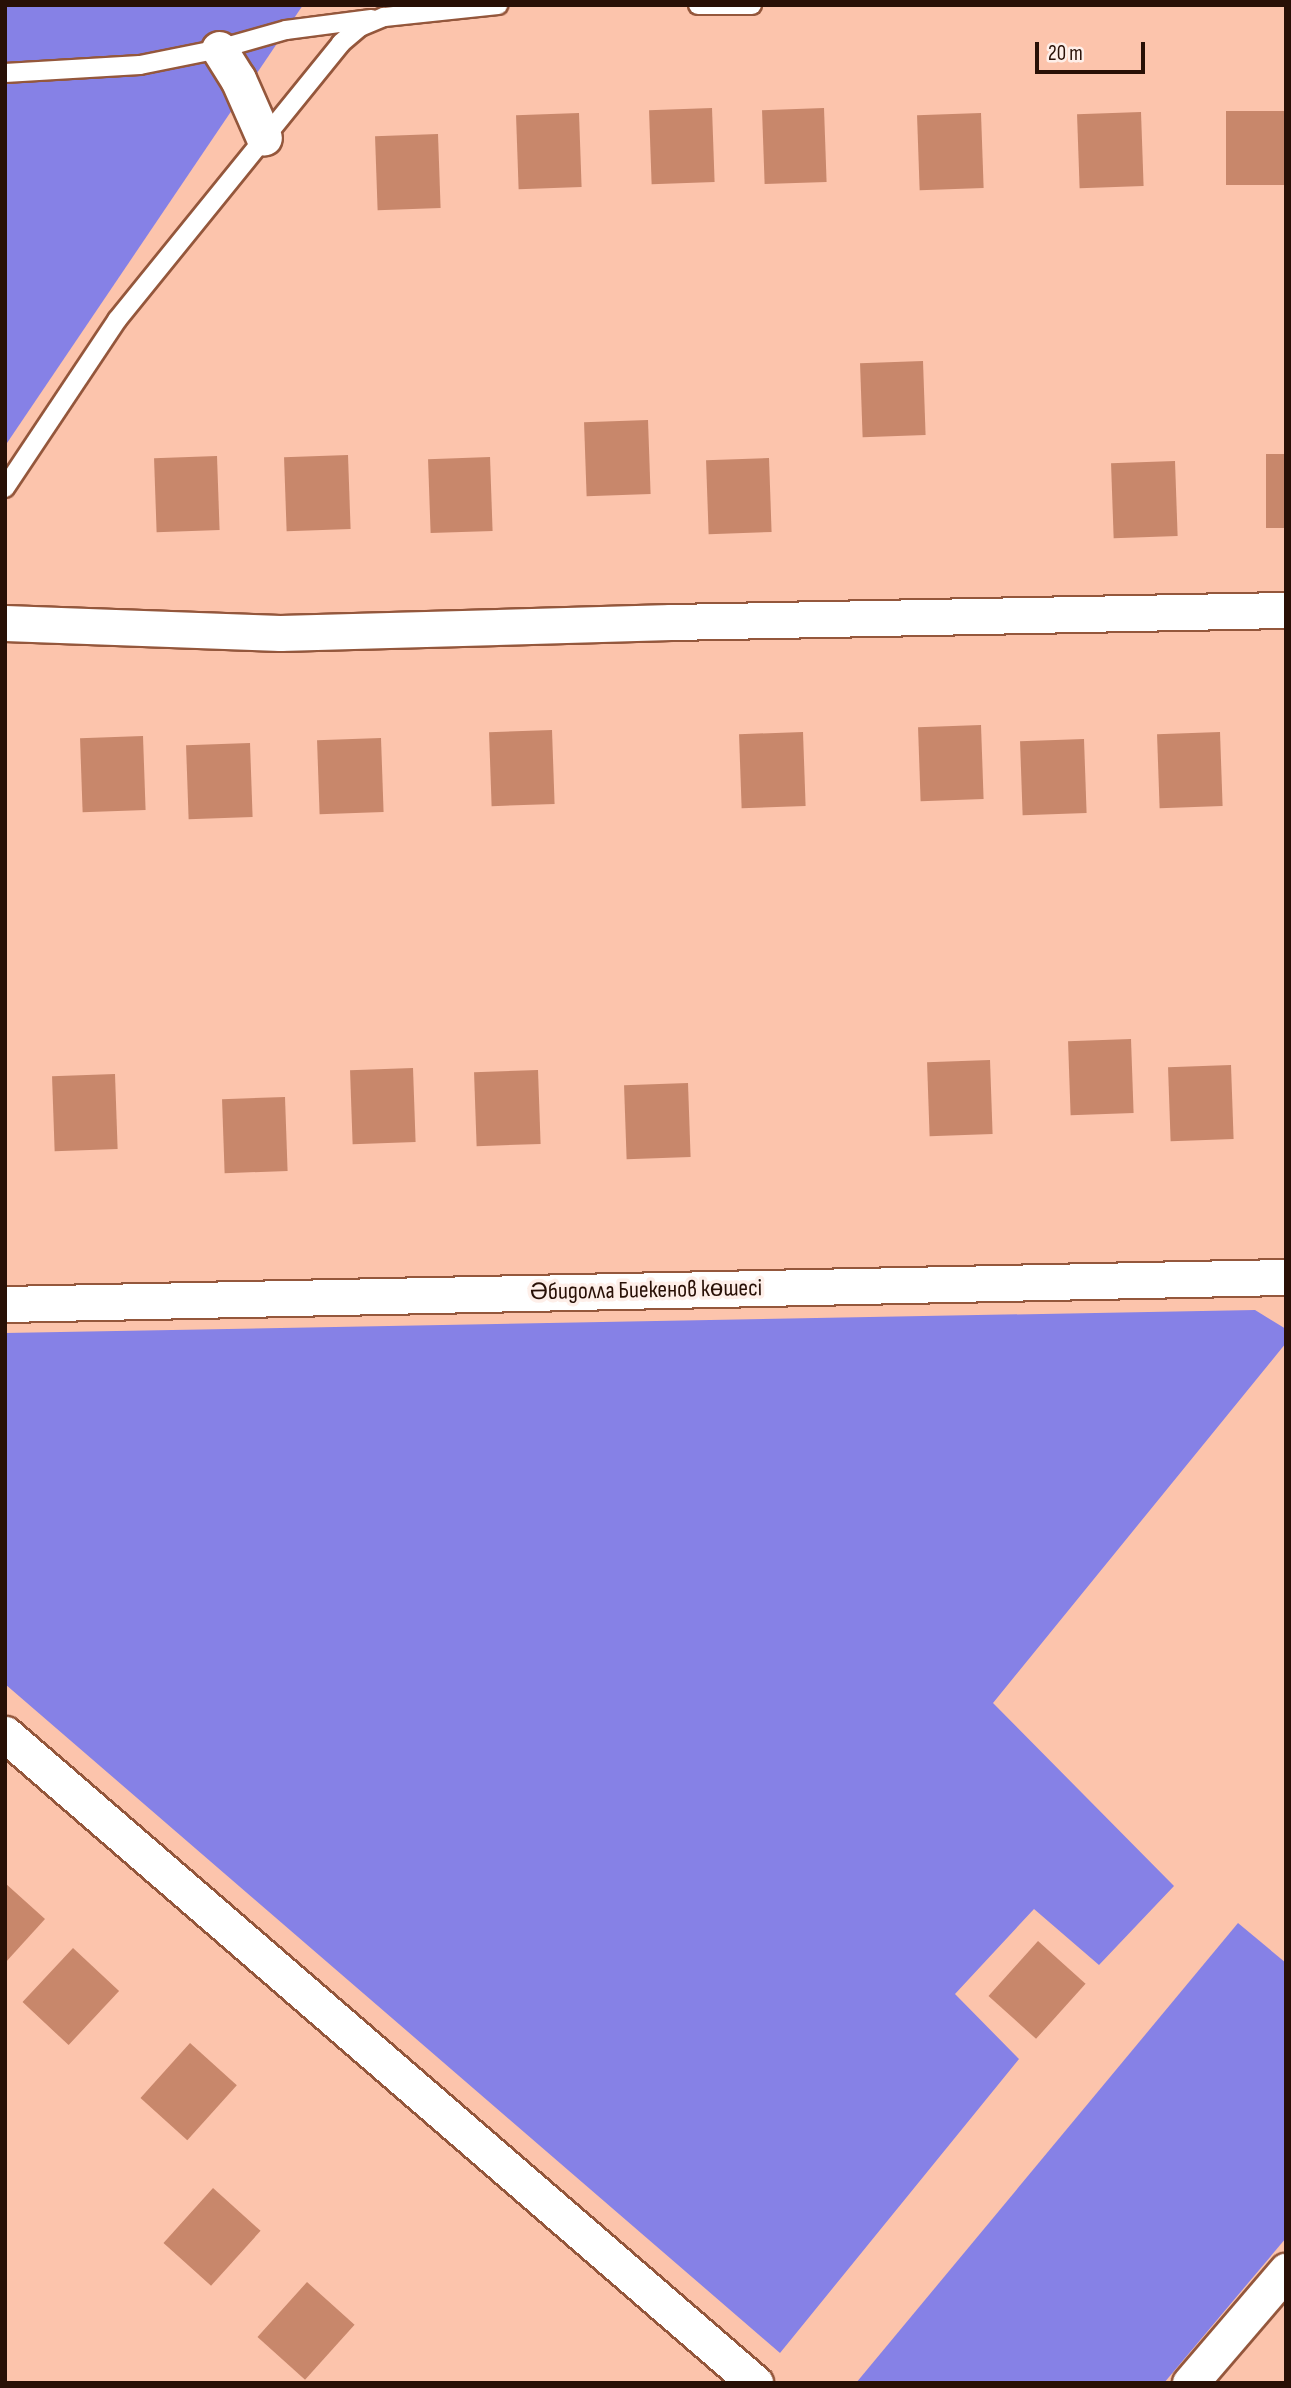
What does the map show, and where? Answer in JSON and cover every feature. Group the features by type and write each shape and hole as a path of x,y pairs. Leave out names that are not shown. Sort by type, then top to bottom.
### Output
{"street":[{"path":"219,49 238,79 264,138"},
{"path":"5,623 280,633 1286,610"},
{"name":"Әбидолла Биекенов көшесі","path":"5,1304 1286,1277"},
{"path":"5,1734 755,2383"},
{"path":"1190,2383 1286,2271"}],"lane":[{"path":"5,73 140,65 219,49 286,30 498,5"},
{"path":"698,5 752,5"},
{"path":"5,488 117,320 341,43 360,27 384,17"}],"shaded area":[{"path":"5,5 303,5 5,446"},
{"path":"1255,1310 1286,1329 1286,1343 993,1703 1174,1886 1099,1965 1034,1909 955,1994 1019,2059 780,2353 5,1684 5,1333"},
{"path":"1238,1923 1286,1963 1286,2238 1164,2383 856,2383"}],"building":[{"path":"712,108 715,182 652,184 649,110"},
{"path":"824,108 827,182 765,184 762,110"},
{"path":"1226,111 1286,111 1286,185 1226,185"},
{"path":"1141,112 1144,186 1080,188 1077,114"},
{"path":"579,113 582,187 519,189 516,115"},
{"path":"981,113 984,188 920,190 917,115"},
{"path":"438,134 441,208 378,210 375,136"},
{"path":"923,361 926,435 863,437 860,363"},
{"path":"648,420 651,494 587,496 584,422"},
{"path":"1266,454 1286,454 1286,528 1266,528"},
{"path":"348,455 351,529 287,531 284,457"},
{"path":"217,456 220,530 157,532 154,458"},
{"path":"490,457 493,531 431,533 428,459"},
{"path":"769,458 772,532 709,534 706,460"},
{"path":"1175,461 1178,536 1114,538 1111,463"},
{"path":"981,725 984,799 921,801 918,727"},
{"path":"552,730 555,804 492,806 489,732"},
{"path":"803,732 806,806 742,808 739,734"},
{"path":"1220,732 1223,806 1160,808 1157,734"},
{"path":"143,736 146,810 83,812 80,738"},
{"path":"381,738 384,812 320,814 317,740"},
{"path":"1084,739 1087,813 1023,815 1020,741"},
{"path":"250,743 253,817 189,819 186,745"},
{"path":"1131,1039 1134,1113 1071,1115 1068,1041"},
{"path":"990,1060 993,1134 930,1136 927,1062"},
{"path":"1231,1065 1234,1139 1171,1141 1168,1067"},
{"path":"413,1068 416,1142 353,1144 350,1070"},
{"path":"538,1070 541,1144 477,1146 474,1072"},
{"path":"115,1074 118,1149 55,1151 52,1076"},
{"path":"688,1083 691,1157 627,1159 624,1085"},
{"path":"285,1097 288,1171 225,1173 222,1099"},
{"path":"5,1883 45,1919 5,1963"},
{"path":"1038,1941 1086,1984 1036,2039 988,1996"},
{"path":"73,1948 119,1991 69,2045 23,2002"},
{"path":"190,2043 237,2085 187,2140 140,2098"},
{"path":"213,2188 261,2231 211,2286 163,2243"},
{"path":"307,2282 355,2325 305,2380 257,2337"}]}
